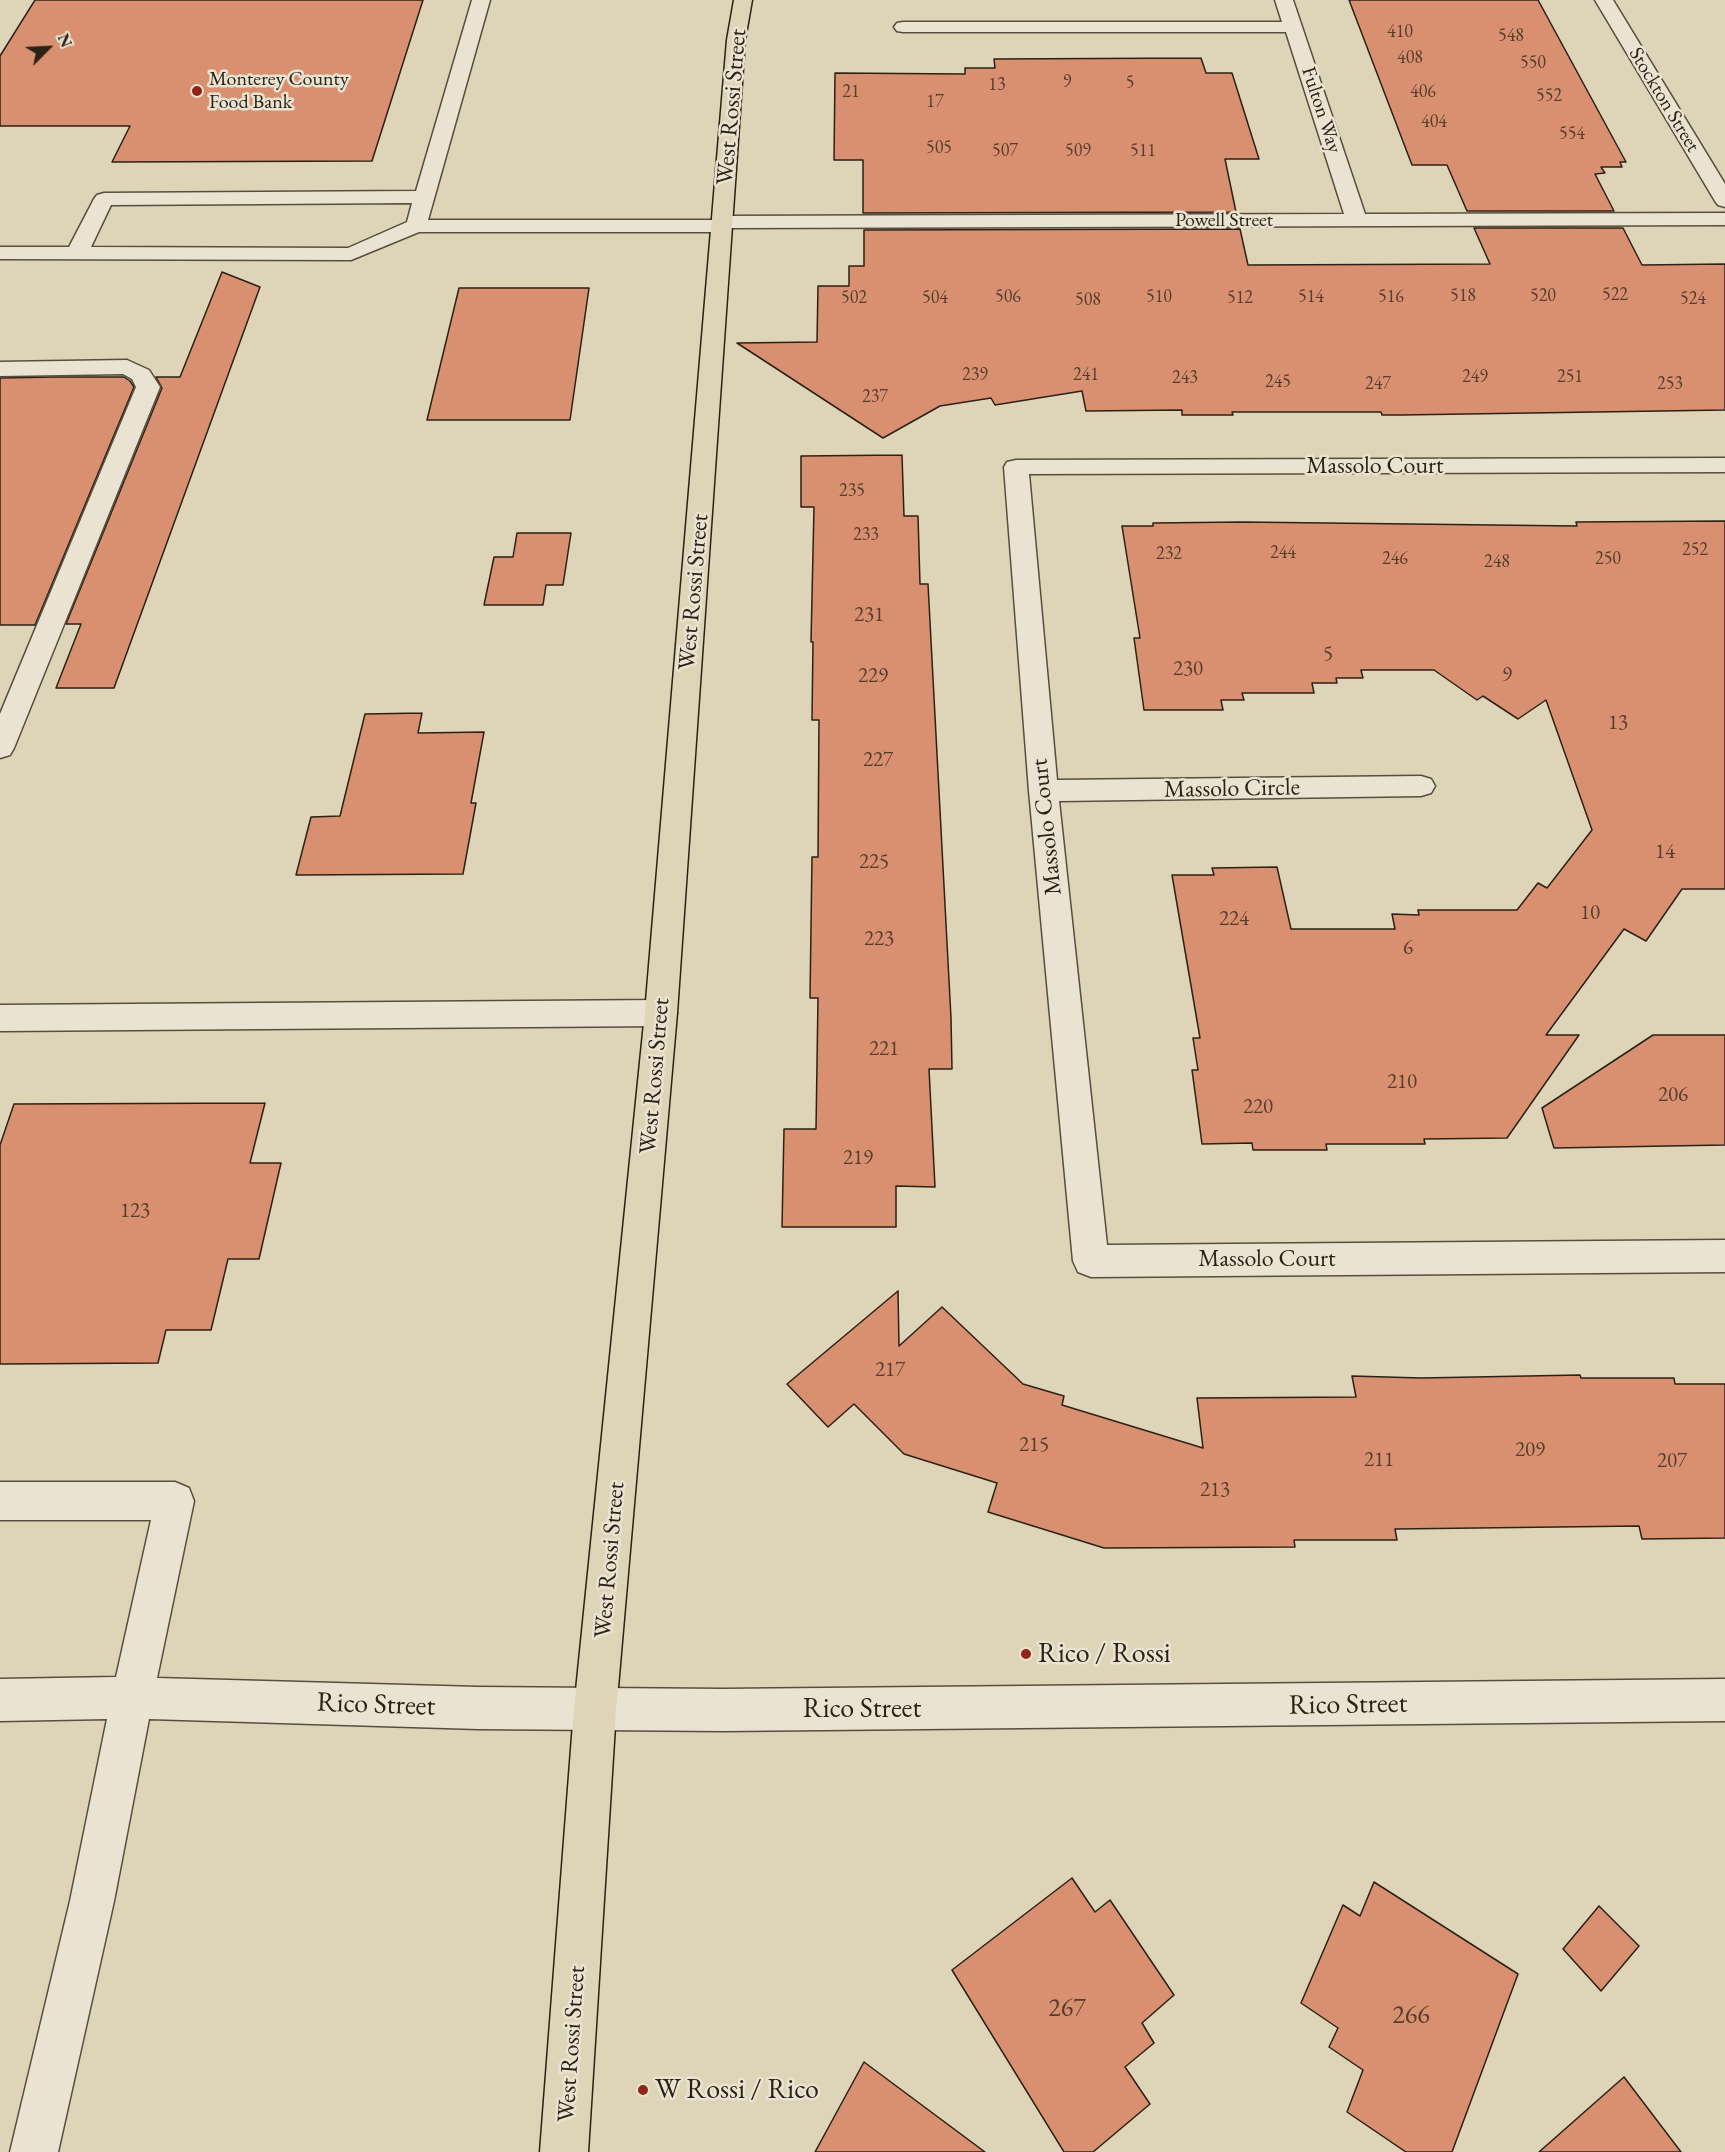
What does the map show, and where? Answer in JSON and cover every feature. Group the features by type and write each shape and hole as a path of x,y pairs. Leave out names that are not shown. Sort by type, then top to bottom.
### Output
{"main road":[{"name":"West Rossi Street","path":"564,2152 595,1710 661,1013 736,40 743,0"}],"street":[{"path":"0,253 351,254 416,226 481,0"},
{"name":"Fulton Way","path":"1284,0 1357,221"},
{"name":"Stockton Street","path":"1604,0 1725,201"},
{"path":"903,27 1293,27"},
{"path":"77,253 104,199 424,197"},
{"name":"Powell Street","path":"416,226 1725,219"},
{"path":"0,369 127,368 141,375 148,387 0,748"},
{"name":"Massolo Court","path":"1725,465 1016,467 1043,791 1091,1261 1725,1256"},
{"name":"Massolo Circle","path":"1043,791 1421,786"},
{"path":"0,1018 661,1013"},
{"path":"0,1501 175,1501 132,1698 93,1901 34,2152"},
{"name":"Rico Street","path":"0,1700 132,1698 595,1710 1725,1701"}],"building":[{"name":"Monterey County Food Bank","path":"35,0 423,0 372,161 112,162 130,126 0,126 0,56"},
{"path":"1349,0 1538,0 1626,162 1620,162 1622,167 1601,167 1605,173 1595,174 1614,211 1467,211 1447,165 1412,165"},
{"path":"1201,58 1206,73 1232,73 1259,159 1225,159 1236,212 863,213 863,160 834,160 835,73 965,74 965,68 995,68 994,59"},
{"path":"1474,228 1623,228 1642,265 1725,264 1725,410 1401,415 1382,415 1381,412 1232,412 1233,415 1182,415 1182,410 1086,411 1082,391 995,405 991,398 940,406 883,438 737,343 817,342 818,286 849,286 849,266 864,266 864,230 1240,229 1248,265 1490,264"},
{"path":"222,272 260,287 114,688 56,688 81,624 66,624 162,388 156,377 180,377"},
{"path":"459,288 589,288 570,420 427,420"},
{"path":"124,377 134,387 35,625 0,625 0,378"},
{"path":"902,455 904,516 918,516 920,584 928,584 951,1018 952,1069 929,1069 935,1187 896,1186 896,1227 782,1227 784,1129 816,1129 818,998 810,998 812,857 818,857 819,720 812,720 814,507 801,507 801,456"},
{"path":"1725,521 1725,889 1682,889 1646,941 1624,929 1546,1035 1579,1035 1507,1138 1424,1139 1425,1144 1326,1144 1327,1150 1253,1150 1252,1143 1202,1144 1192,1070 1198,1070 1193,1038 1200,1038 1172,875 1214,875 1212,868 1277,867 1291,929 1395,929 1392,914 1419,915 1418,910 1517,910 1538,883 1547,888 1592,830 1546,700 1518,719 1483,696 1477,700 1434,670 1361,670 1363,678 1336,678 1337,683 1312,683 1314,693 1242,693 1244,700 1221,700 1223,710 1144,710 1134,638 1140,638 1122,526 1153,526 1153,523 1242,522 1577,526 1576,522"},
{"path":"517,533 571,533 563,585 546,585 543,605 484,605 494,557 513,557"},
{"path":"422,713 418,733 484,732 471,803 476,803 463,874 296,875 311,817 340,816 365,714"},
{"path":"1653,1035 1725,1035 1725,1145 1554,1148 1542,1108"},
{"path":"265,1103 250,1163 281,1163 259,1259 228,1259 211,1330 166,1330 158,1363 0,1364 0,1145 14,1104"},
{"path":"898,1291 899,1346 942,1307 1023,1384 1064,1396 1062,1405 1203,1448 1197,1398 1356,1397 1352,1376 1421,1378 1580,1375 1581,1378 1674,1378 1675,1384 1725,1384 1725,1538 1642,1539 1639,1526 1395,1529 1397,1540 1294,1540 1295,1547 1104,1548 988,1512 997,1483 904,1454 854,1404 828,1427 787,1384"},
{"path":"1072,1878 1095,1912 1110,1900 1174,1995 1142,2023 1154,2043 1125,2067 1150,2104 1093,2152 1064,2152 952,1970"},
{"path":"1374,1882 1518,1974 1452,2152 1406,2152 1347,2112 1363,2070 1329,2047 1338,2028 1301,2003 1343,1905 1360,1916"},
{"path":"1599,1906 1639,1946 1601,1991 1563,1949"},
{"path":"864,2062 985,2152 815,2152"},
{"path":"1624,2077 1681,2152 1539,2152"}],"place":[{"name":"Monterey County Food Bank","path":"197,91"},
{"name":"Rico / Rossi","path":"1026,1654"},
{"name":"W Rossi / Rico","path":"643,2090"}]}
